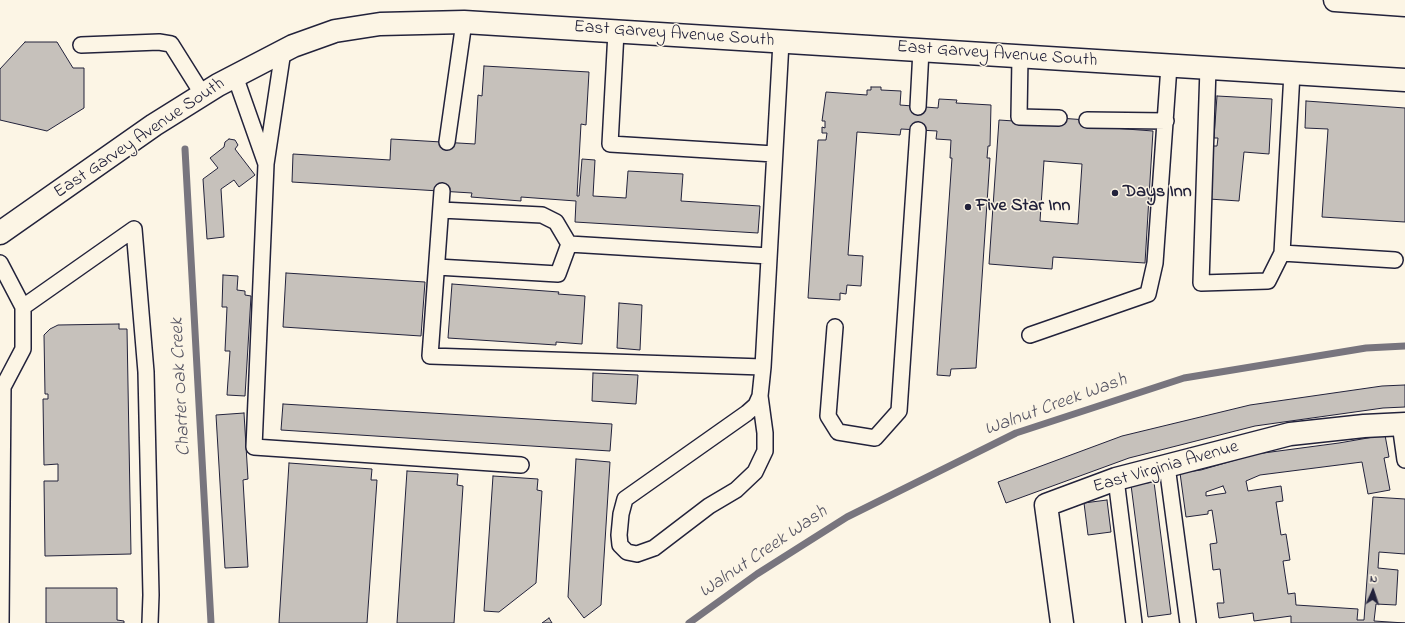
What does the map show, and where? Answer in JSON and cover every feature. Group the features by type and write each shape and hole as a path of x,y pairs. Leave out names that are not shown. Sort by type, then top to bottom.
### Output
{"main road":[{"path":"1335,0 1405,5"},
{"name":"East Garvey Avenue South","path":"0,233 154,125 235,76 283,51 335,31 380,24 464,22 1405,80"},
{"name":"East Virginia Avenue","path":"1062,623 1046,505 1116,479 1290,434 1364,426 1402,424"}],"lane":[{"path":"447,142 464,22"},
{"path":"616,32 610,144 774,154"},
{"path":"82,45 159,42 171,44 203,95"},
{"path":"760,396 756,405 747,413 625,499 618,536 620,545 627,552 637,554 654,548 708,506 736,490 755,472 765,451 765,433 760,396 764,367 781,42"},
{"path":"918,107 921,50"},
{"path":"283,51 266,164 254,447 521,465"},
{"path":"1020,57 1019,117 1059,118"},
{"path":"1030,335 1148,294 1155,263 1169,66"},
{"path":"1208,68 1201,283 1268,281 1282,253 1292,73"},
{"path":"235,76 266,164"},
{"path":"1087,120 1166,121"},
{"path":"835,327 828,416 838,432 875,438 899,411 918,130"},
{"path":"442,191 430,356 764,367"},
{"path":"441,210 542,215 556,222 569,244"},
{"path":"23,307 134,229 146,372 151,595 150,623"},
{"path":"569,244 769,256"},
{"path":"437,267 558,274 569,244"},
{"path":"1282,253 1395,260"},
{"path":"0,264 23,307 23,349 3,387 1,623"},
{"path":"0,364 15,365"},
{"path":"1402,424 1405,460"},
{"path":"1166,466 1188,623"},
{"path":"1116,479 1134,623"}],"building":[{"path":"25,42 57,42 73,68 84,68 84,108 47,131 0,120 0,69"},
{"path":"484,66 589,72 586,125 581,124 577,196 579,196 582,159 595,160 593,196 626,198 628,171 683,174 681,201 760,206 758,233 575,222 576,201 521,197 521,201 471,197 472,193 292,182 293,154 390,160 391,139 475,144 478,95 482,96"},
{"name":"Five Star Inn","path":"871,87 881,87 881,90 901,91 900,105 938,108 939,99 957,100 956,103 991,105 990,146 988,146 987,158 990,158 976,368 951,369 950,376 937,375 952,158 950,158 951,140 936,139 937,131 901,129 900,135 857,132 848,255 863,256 861,286 847,285 846,294 840,293 840,300 808,298 818,140 826,140 827,133 822,133 822,127 825,128 825,121 822,121 826,92 867,95 867,90 871,90"},
{"path":"1217,96 1272,99 1269,154 1244,152 1239,201 1209,199 1212,146 1217,146 1218,138 1214,138"},
{"path":"1306,101 1405,108 1405,222 1322,217 1328,129 1305,128"},
{"name":"Days Inn","path":"1059,118 1087,120 1086,126 1153,131 1145,263 1053,257 1052,269 989,264 999,120 1059,124","holes":["1044,161 1082,164 1078,224 1040,221"]},
{"path":"229,139 235,140 238,145 235,149 255,175 239,187 234,180 221,189 224,237 207,239 203,179 218,168 210,158 224,147 225,142"},
{"path":"286,273 425,282 421,336 283,327"},
{"path":"223,275 238,276 237,290 245,291 245,295 251,296 245,396 227,395 230,351 225,351 227,307 222,307"},
{"path":"452,284 559,292 558,294 585,296 582,344 556,342 556,345 448,338"},
{"path":"619,303 642,305 640,350 617,348"},
{"path":"119,324 119,329 127,329 131,554 45,556 44,481 58,481 58,464 44,465 43,399 48,399 48,394 45,394 44,335 50,329 58,325"},
{"path":"593,373 638,375 636,404 592,401"},
{"path":"1405,385 1405,407 1383,408 1255,426 1129,458 1006,503 998,482 1122,436 1250,405 1382,386"},
{"path":"283,404 612,424 610,451 281,430"},
{"path":"244,413 248,479 243,480 248,567 225,568 216,415"},
{"path":"1385,435 1389,457 1384,458 1390,490 1368,494 1362,462 1260,475 1246,481 1248,491 1281,486 1283,501 1276,502 1281,535 1286,534 1290,560 1283,561 1288,594 1295,593 1296,605 1358,609 1357,620 1364,620 1373,497 1405,499 1405,554 1379,552 1378,568 1398,570 1396,605 1376,604 1374,621 1405,623 1291,623 1291,616 1254,621 1253,613 1219,618 1217,603 1224,603 1220,569 1213,570 1210,544 1217,543 1212,510 1208,511 1208,514 1186,517 1180,473 1201,470 1256,454 1339,443","holes":["1223,486 1226,493 1206,496 1206,492"]},
{"path":"576,459 610,462 601,605 584,618 568,597"},
{"path":"289,463 372,469 371,480 377,480 367,623 279,623"},
{"path":"407,471 458,474 457,485 463,486 454,623 397,623"},
{"path":"493,476 538,479 537,490 542,491 536,583 499,612 484,611"},
{"path":"1154,482 1171,614 1148,617 1131,485"},
{"path":"1107,500 1111,532 1088,535 1084,503"},
{"path":"46,588 117,588 117,620 124,621 124,623 46,623"},
{"path":"549,618 552,623 542,623"}],"waterway":[{"name":"Charter Oak Creek","path":"185,149 211,623"},
{"name":"Walnut Creek Wash","path":"689,623 757,574 847,517 1016,433 1184,378 1366,348 1405,346"}],"place":[{"name":"Days Inn","path":"1115,193"},
{"name":"Five Star Inn","path":"968,207"}]}
